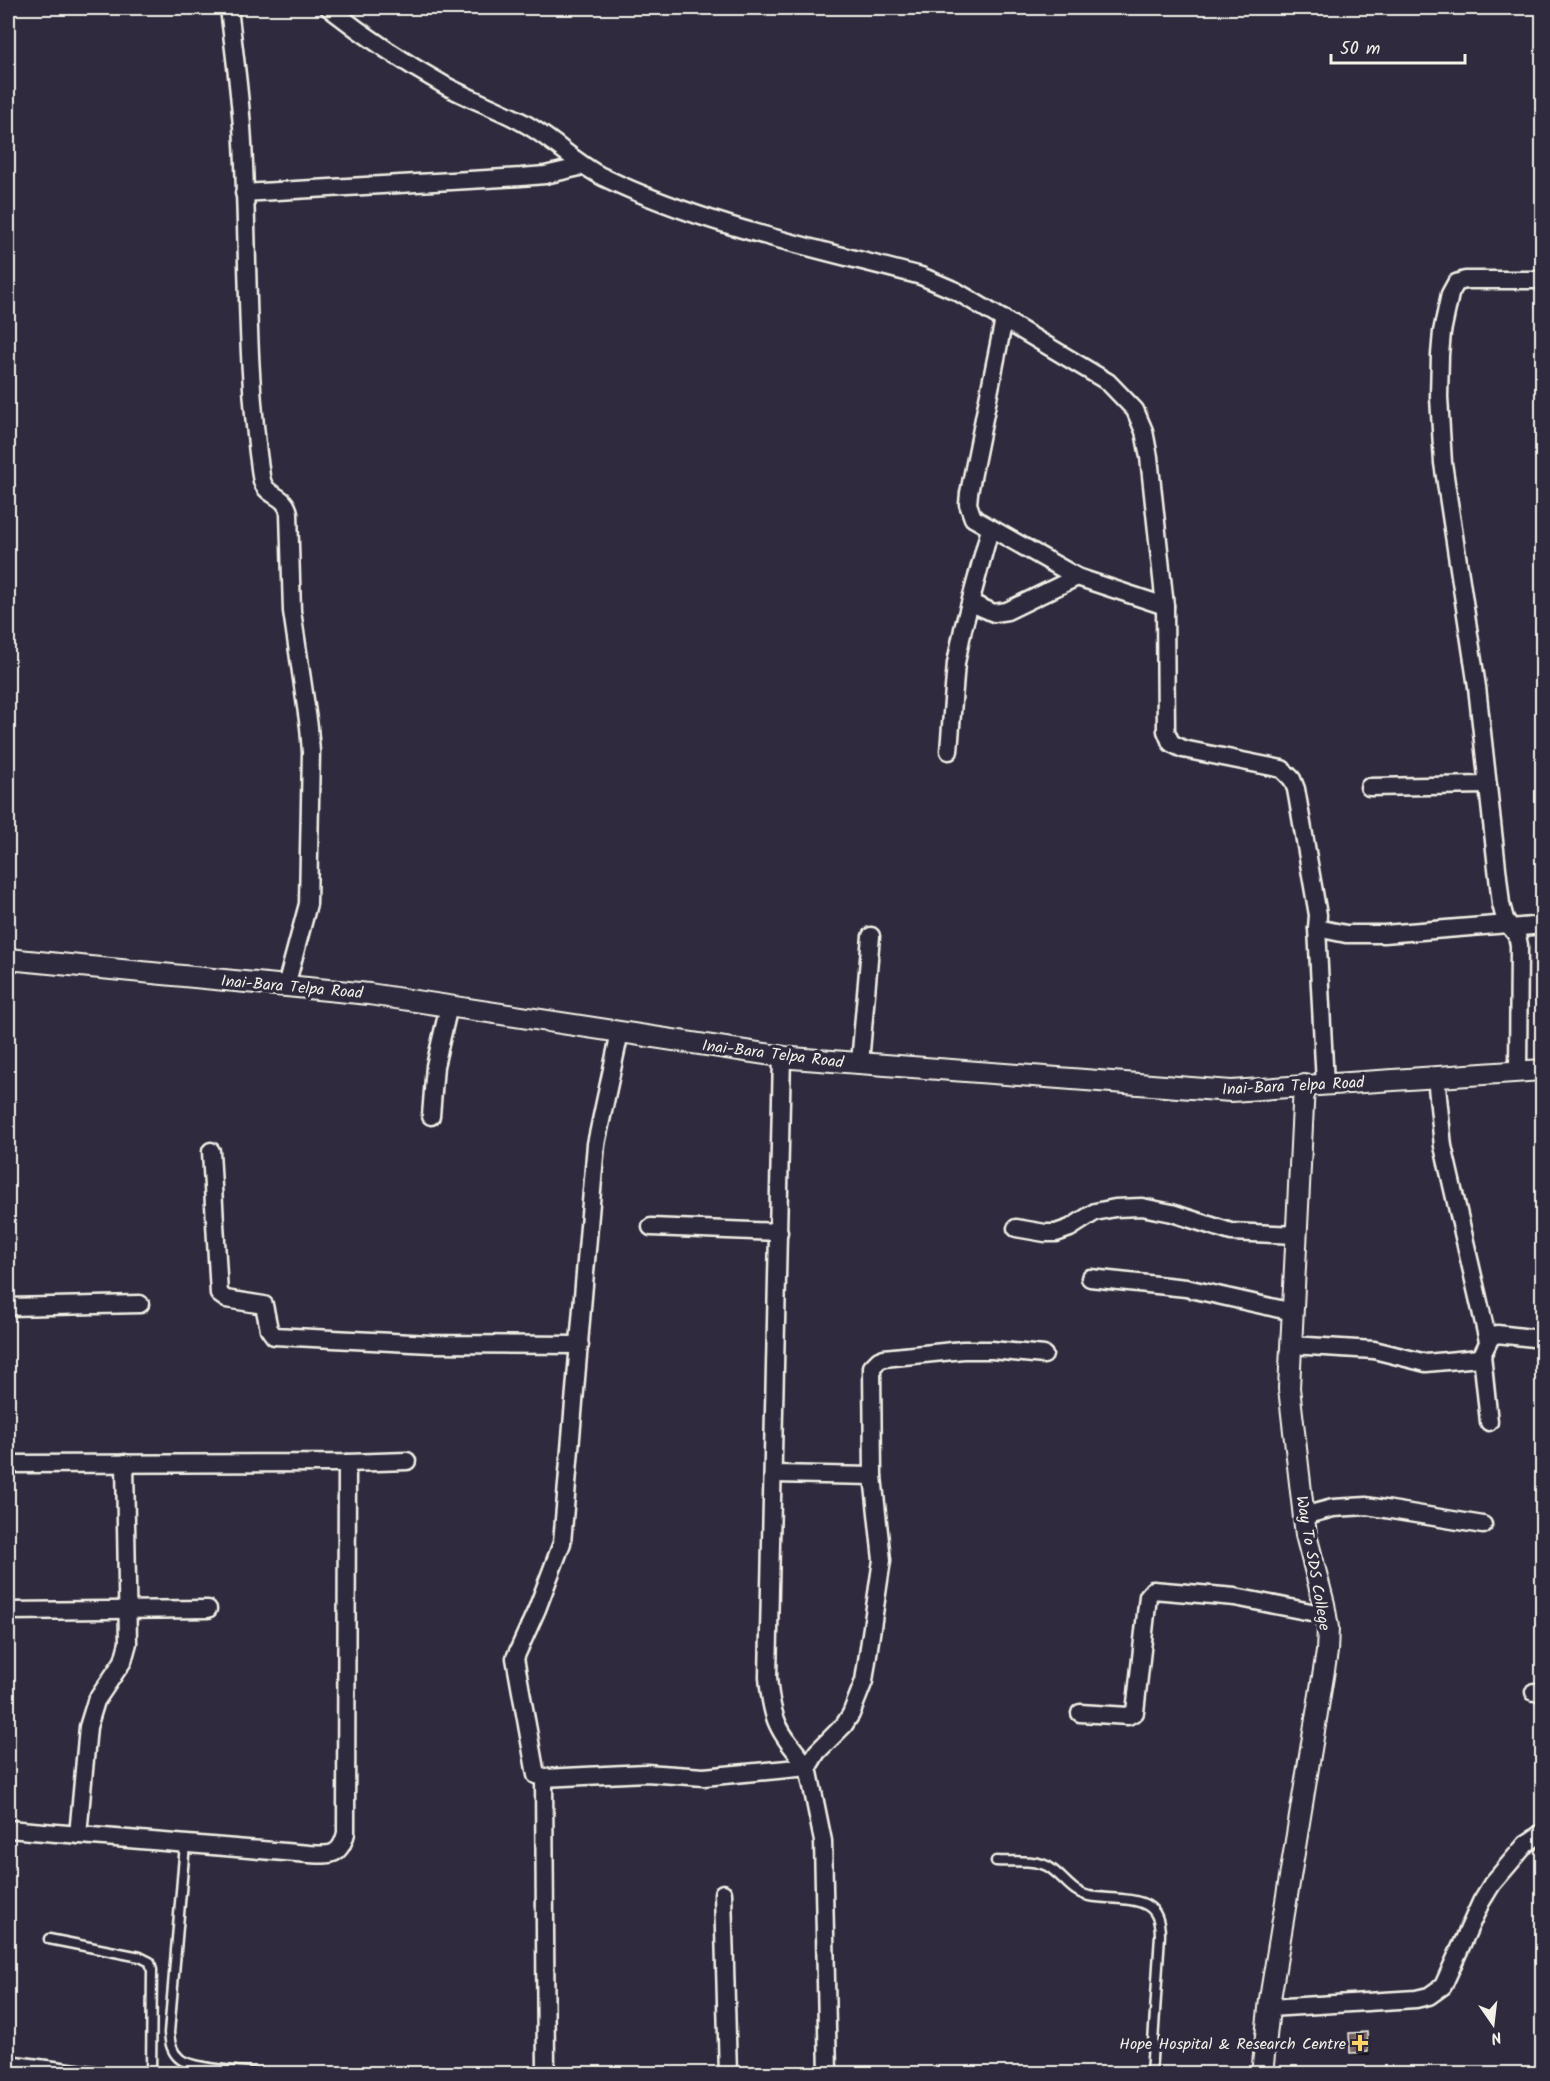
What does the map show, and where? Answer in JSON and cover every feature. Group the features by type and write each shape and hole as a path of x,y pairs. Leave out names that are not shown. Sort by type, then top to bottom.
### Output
{"street":[{"path":"229,8 243,133 253,409 261,478 265,489 284,500 289,513 292,611 311,752 308,904 286,986"},
{"path":"329,8 394,55 448,87 523,122 584,166 603,176 677,207 750,230 921,276 956,291 1108,382 1135,410 1144,431 1149,457 1165,606 1166,731 1171,743 1183,749 1282,770 1293,779 1318,915 1324,1084"},
{"path":"244,193 521,177 544,175 584,166"},
{"path":"1518,1072 1519,945 1501,904 1478,687 1443,463 1439,397 1442,332 1450,294 1456,283 1465,280 1542,280"},
{"path":"1004,320 968,504 973,518 1077,577 1165,606"},
{"path":"949,751 956,663 990,529"},
{"path":"971,603 994,613 1006,611 1077,577"},
{"path":"1369,787 1488,785"},
{"path":"1317,928 1346,934 1384,934 1542,925"},
{"path":"860,1063 871,936"},
{"name":"Inai-Bara Telpa Road","path":"8,959 369,994 782,1056 1231,1091 1542,1070"},
{"path":"431,1116 435,1066 449,1006"},
{"path":"620,1032 596,1144 562,1543 537,1609 515,1658 536,1775 544,1778 646,1773 704,1778 808,1767"},
{"path":"782,1056 768,1677 773,1718 778,1729 808,1767 822,1842 828,2073"},
{"path":"1436,1077 1443,1146 1485,1348 1489,1422"},
{"name":"Way To SDS College","path":"1262,2073 1269,2008 1327,1652 1328,1628 1306,1535 1289,1388 1304,1085"},
{"path":"211,1151 219,1294 226,1299 264,1305 269,1329 274,1336 431,1344 580,1345"},
{"path":"1016,1228 1056,1233 1070,1228 1095,1212 1114,1208 1142,1207 1172,1213 1231,1232 1297,1235"},
{"path":"651,1227 778,1232"},
{"path":"1090,1278 1186,1288 1293,1311"},
{"path":"8,1307 140,1304"},
{"path":"1291,1345 1374,1350 1426,1363 1479,1358 1491,1337 1497,1334 1542,1339"},
{"path":"808,1767 817,1752 844,1725 852,1713 864,1681 882,1560 873,1476 872,1367 879,1360 963,1350 1044,1355"},
{"path":"8,1464 406,1461"},
{"path":"78,1835 88,1727 96,1701 123,1661 128,1643 126,1463"},
{"path":"8,1829 324,1854 332,1854 339,1850 344,1844 346,1821 347,1463"},
{"path":"774,1474 873,1476"},
{"path":"1304,1516 1333,1508 1367,1506 1483,1525"},
{"path":"1080,1713 1128,1716 1135,1712 1148,1596 1153,1590 1235,1597 1326,1615"},
{"path":"8,1611 208,1609"},
{"path":"544,1778 546,2073"},
{"path":"1269,2008 1416,1999 1437,1992 1448,1977 1481,1902 1492,1884 1526,1844 1542,1833"},
{"path":"723,1893 728,2073"}],"lane":[{"path":"185,1844 169,2032 173,2052 183,2061 199,2066 271,2073"},
{"path":"996,1862 1040,1864 1054,1871 1080,1893 1138,1902 1148,1906 1154,1912 1158,1919 1160,1935 1152,2073"},
{"path":"49,1939 150,1962 152,1970 151,2073"},
{"path":"8,2060 116,2073"}],"building":[{"path":"1367,2032 1368,2052 1350,2053 1349,2033"}],"place":[{"name":"Hope Hospital & Research Centre","path":"1360,2043"}]}
